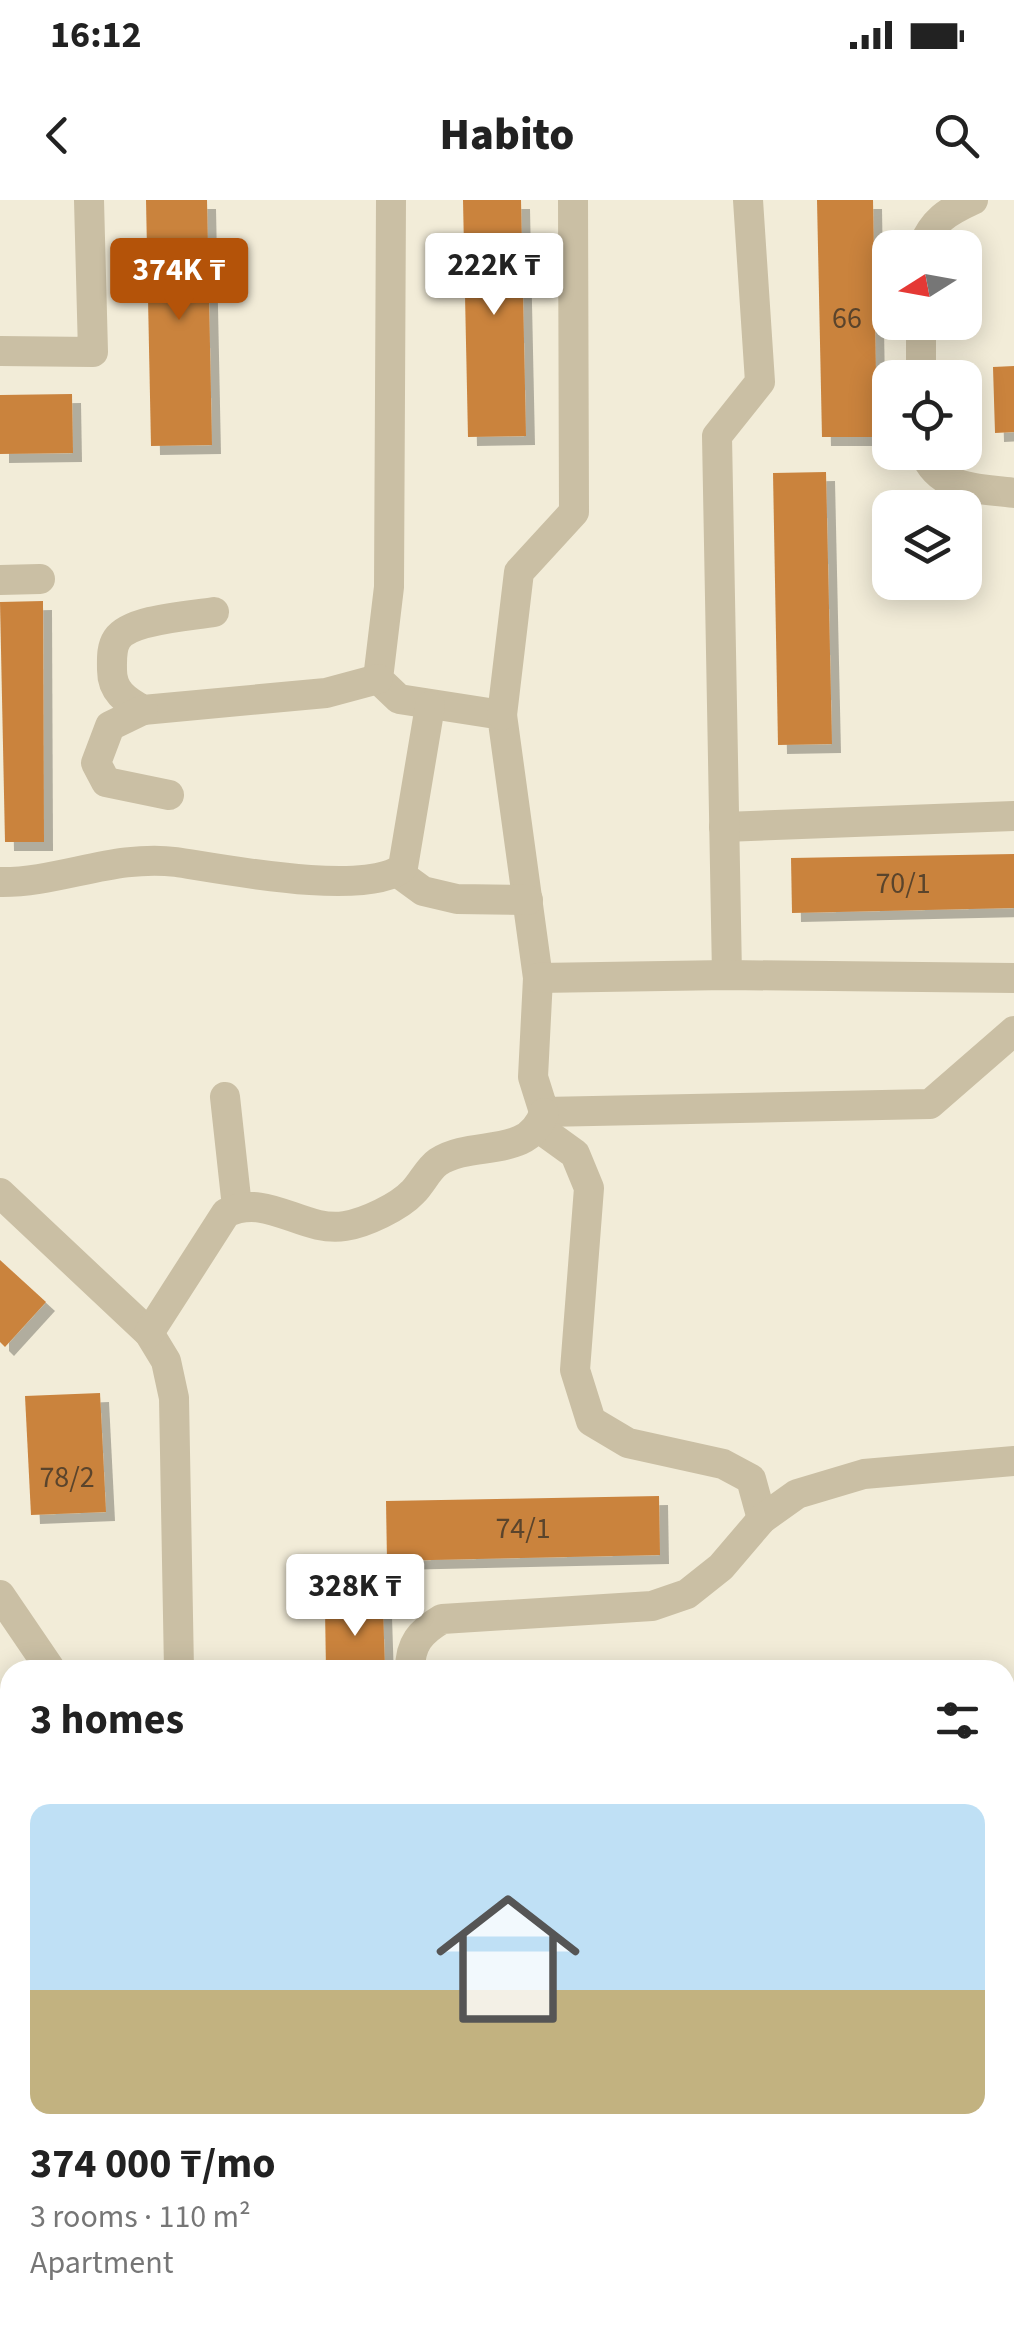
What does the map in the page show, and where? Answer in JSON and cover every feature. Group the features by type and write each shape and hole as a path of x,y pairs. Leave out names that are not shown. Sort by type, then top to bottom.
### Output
{"street":[{"path":"0,351 93,352 89,200"},
{"path":"378,679 389,587 390,200"},
{"path":"573,200 574,512 520,572 502,715 538,978 533,1077 541,1120 575,1154 589,1188 574,1370 591,1421 628,1443 723,1464 751,1480 762,1519"},
{"path":"726,974 717,436 760,382 748,200"},
{"path":"929,230 945,212 973,200"},
{"path":"932,470 954,485 1014,493"},
{"path":"0,580 40,578"},
{"path":"143,710 124,700 112,683 113,648 120,634 139,624 214,612"},
{"path":"378,679 399,699 502,715"},
{"path":"169,796 106,782 96,763 110,726 143,710 326,693 378,679"},
{"path":"0,882 41,881 84,868 168,861 298,879 374,880 397,872 402,867 430,706"},
{"path":"724,827 1014,816"},
{"path":"397,872 422,891 458,899 528,900"},
{"path":"538,978 726,974 1014,978"},
{"path":"149,1334 226,1213 237,1207 268,1208 317,1226 359,1223 410,1196 438,1162 474,1150 522,1142 541,1120 930,1104 1014,1032"},
{"path":"225,1098 237,1207"},
{"path":"0,1193 149,1334 166,1361 174,1398 179,1660"},
{"path":"410,1660 410,1652 422,1631 442,1619 652,1606 687,1594 721,1567 762,1519 798,1494 864,1474 1014,1462"},
{"path":"0,1594 44,1660"}],"building":[{"path":"146,200 207,200 212,445 151,446"},
{"path":"463,200 521,200 526,436 468,437"},
{"path":"817,200 873,200 872,340 875,340 876,360 872,360 872,437 822,437"},
{"path":"1014,366 1014,432 995,433 993,367"},
{"path":"72,394 73,453 0,454 0,395"},
{"path":"826,472 832,744 778,745 773,473"},
{"path":"43,601 44,842 5,842 0,602"},
{"path":"1014,854 1014,908 792,913 791,858"},
{"path":"0,1260 46,1302 5,1347 0,1342"},
{"path":"100,1393 106,1512 31,1515 25,1396"},
{"path":"659,1496 660,1555 387,1561 386,1501"},
{"path":"383,1608 385,1660 326,1660 325,1609"}]}
